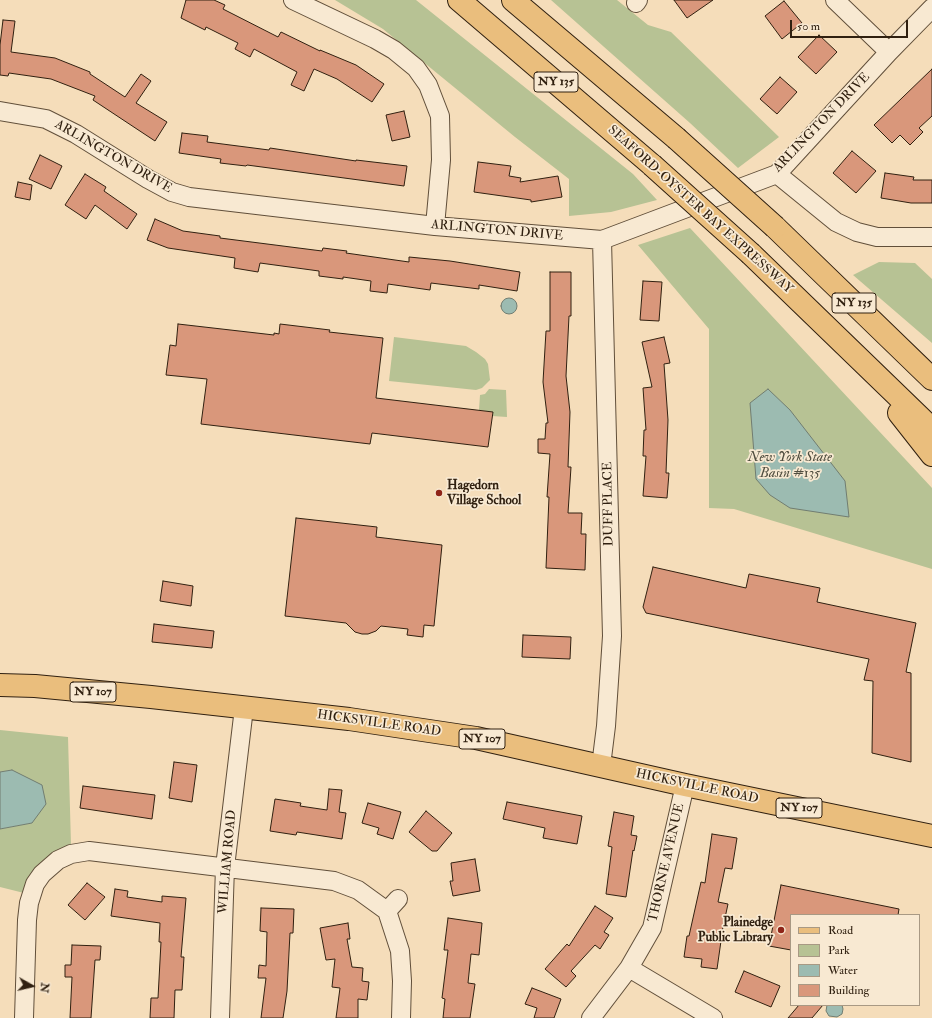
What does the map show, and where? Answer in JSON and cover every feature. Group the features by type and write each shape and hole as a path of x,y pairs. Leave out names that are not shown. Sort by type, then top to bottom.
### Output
{"main road":[{"name":"SEAFORD-OYSTER BAY EXPRESSWAY","path":"459,0 652,166 751,254 932,429"},
{"name":"NY 135","path":"514,0 676,138 775,227 932,379"},
{"path":"775,227 932,357"},
{"path":"840,339 932,455"},
{"name":"HICKSVILLE ROAD","path":"0,685 35,686 110,693 349,719 476,738 685,785 927,834"}],"street":[{"path":"835,0 889,52"},
{"path":"297,1 375,39 394,50 416,68 428,85 440,116 441,160 435,226"},
{"name":"ARLINGTON DRIVE","path":"0,111 46,119 76,134 148,179 172,192 189,197 435,226 602,240 776,174 889,52 932,8"},
{"path":"776,174 836,222 857,232 877,237 932,237"},
{"name":"DUFF PLACE","path":"602,240 612,636 606,726 607,768"},
{"name":"WILLIAM ROAD","path":"220,1018 225,868 244,708"},
{"name":"THORNE AVENUE","path":"592,1018 629,968 652,928 685,785"},
{"path":"24,1018 27,920 29,902 35,884 42,874 58,860 71,854 89,851 334,881 393,905 400,951 402,981 401,1018"},
{"path":"629,968 713,1018"}],"green space":[{"path":"335,0 416,0 633,174 657,200 611,212 569,216 569,179 515,137 383,29"},
{"path":"551,0 617,0 648,25 671,32 779,137 738,168 690,123"},
{"path":"690,228 932,488 932,569 734,509 709,508 709,329 638,245"},
{"path":"879,262 915,263 932,279 932,343 853,275"},
{"path":"394,337 466,346 485,359 488,364 490,380 482,388 476,390 389,381"},
{"path":"489,389 506,390 507,417 492,416 493,412 479,410 480,395 485,394"},
{"path":"0,730 68,737 71,845 24,893 0,887 0,829 32,823 13,770 0,772"}],"water":[{"path":"506,298 512,298 517,303 515,312 512,314 506,314 501,309 501,303"},
{"name":"New York State Basin #135","path":"768,389 790,410 845,481 849,517 790,508 770,495 756,479 750,403"},
{"path":"12,770 42,785 46,804 32,823 0,829 0,772"},
{"path":"827,1006 842,1006 843,1009 842,1014 837,1017 829,1016 826,1011"}],"building":[{"path":"186,0 214,0 225,5 223,9 278,37 281,32 320,51 356,65 384,84 372,102 337,79 314,69 304,91 291,85 297,72 254,49 250,57 235,49 238,43 206,27 205,30 181,18"},
{"path":"674,0 713,0 687,18"},
{"path":"784,1 802,23 782,39 765,16"},
{"path":"3,20 15,21 11,52 55,58 90,72 90,74 125,97 141,74 151,81 136,103 167,122 155,141 93,100 95,96 51,79 9,73 8,76 0,75 0,45"},
{"path":"819,35 837,52 816,74 798,57"},
{"path":"932,69 932,116 919,128 923,132 910,145 900,135 892,143 874,125"},
{"path":"780,77 797,92 777,114 760,99"},
{"path":"404,111 410,137 392,141 386,115"},
{"path":"182,133 208,136 207,142 269,150 270,148 356,161 407,166 404,186 247,165 220,163 221,159 179,153"},
{"path":"852,151 876,171 856,193 833,173"},
{"path":"40,155 62,166 51,189 29,179"},
{"path":"478,162 511,166 509,176 521,178 520,182 558,176 562,197 531,202 531,200 474,192"},
{"path":"885,173 914,177 913,180 932,180 932,203 911,203 881,198"},
{"path":"85,174 106,187 104,191 137,214 127,229 95,205 86,219 65,205"},
{"path":"18,182 32,185 30,200 15,197"},
{"path":"155,219 183,231 220,236 220,238 322,251 323,248 347,251 346,253 409,262 409,257 450,261 520,272 517,291 479,285 479,289 431,283 430,290 388,284 387,293 370,291 371,281 343,277 343,279 319,276 319,271 260,263 258,272 234,268 235,258 168,248 147,240"},
{"path":"550,272 571,272 571,316 569,316 566,376 570,412 568,467 571,467 568,513 582,513 581,534 586,534 585,570 546,568 549,497 547,497 550,454 538,453 538,439 545,439 546,423 548,423 543,382 546,331 550,331"},
{"path":"643,281 662,282 659,321 640,320"},
{"path":"178,324 274,335 274,333 279,334 280,324 330,330 329,332 383,338 376,398 493,412 488,447 372,433 370,444 201,424 207,379 166,375 170,345 176,346"},
{"path":"664,337 670,363 664,364 668,420 666,473 669,473 667,498 643,496 646,456 643,456 644,430 646,430 643,388 652,387 642,342"},
{"path":"296,518 377,527 376,537 442,545 434,626 424,625 423,637 407,635 408,629 381,626 376,631 368,634 362,634 355,632 346,623 285,616"},
{"path":"653,567 746,588 749,574 820,588 817,602 916,623 906,672 911,673 911,762 872,753 873,681 864,680 869,659 646,613 643,607"},
{"path":"163,581 193,586 191,606 160,601"},
{"path":"154,624 214,631 212,648 152,642"},
{"path":"523,635 571,637 570,659 522,657"},
{"path":"174,762 197,765 192,802 169,798"},
{"path":"83,786 155,795 152,819 80,808"},
{"path":"329,789 342,790 339,812 346,813 342,839 297,832 296,835 270,831 275,799 301,803 300,806 327,810"},
{"path":"507,802 582,816 577,844 543,838 545,828 503,819"},
{"path":"368,803 401,812 393,839 377,834 379,828 362,823"},
{"path":"426,811 452,833 437,851 432,851 409,832"},
{"path":"614,812 634,816 631,835 637,836 634,851 633,850 626,897 606,894 612,847 608,846"},
{"path":"712,834 737,838 732,869 725,868 718,902 728,904 720,941 717,969 701,967 702,959 684,957 687,936 689,936 701,882 705,883"},
{"path":"475,859 480,891 453,896 450,881 453,881 451,863"},
{"path":"87,883 105,897 85,920 68,905"},
{"name":"Plainedge Public Library","path":"781,885 899,909 898,914 790,914 790,950 769,946"},
{"path":"115,889 128,891 127,897 162,902 162,896 186,898 181,957 184,957 182,990 175,990 174,1018 150,1018 151,998 158,998 161,942 159,942 160,923 111,916"},
{"path":"595,906 613,918 604,932 609,935 600,949 595,945 571,971 576,976 566,987 545,969 567,944 569,946"},
{"path":"261,908 294,909 293,933 290,933 287,991 283,1018 261,1018 266,978 258,978 259,965 266,966 267,932 260,931"},
{"path":"448,918 482,923 479,955 471,954 468,983 475,984 470,1018 443,1018 445,999 442,998 448,950 444,950"},
{"path":"348,923 350,939 347,939 352,967 363,968 362,981 369,982 367,1000 358,999 358,1018 336,1018 340,988 332,987 335,959 326,960 320,928"},
{"path":"72,945 101,946 100,960 95,960 91,1018 70,1018 72,977 65,977 65,965 71,965"},
{"path":"744,971 780,986 771,1007 735,992"},
{"path":"532,988 561,999 554,1018 534,1018 537,1008 525,1004"},
{"path":"798,1006 822,1006 812,1018 788,1018"}],"place":[{"name":"Hagedorn Village School","path":"439,493"},
{"name":"Plainedge Public Library","path":"781,930"}]}
